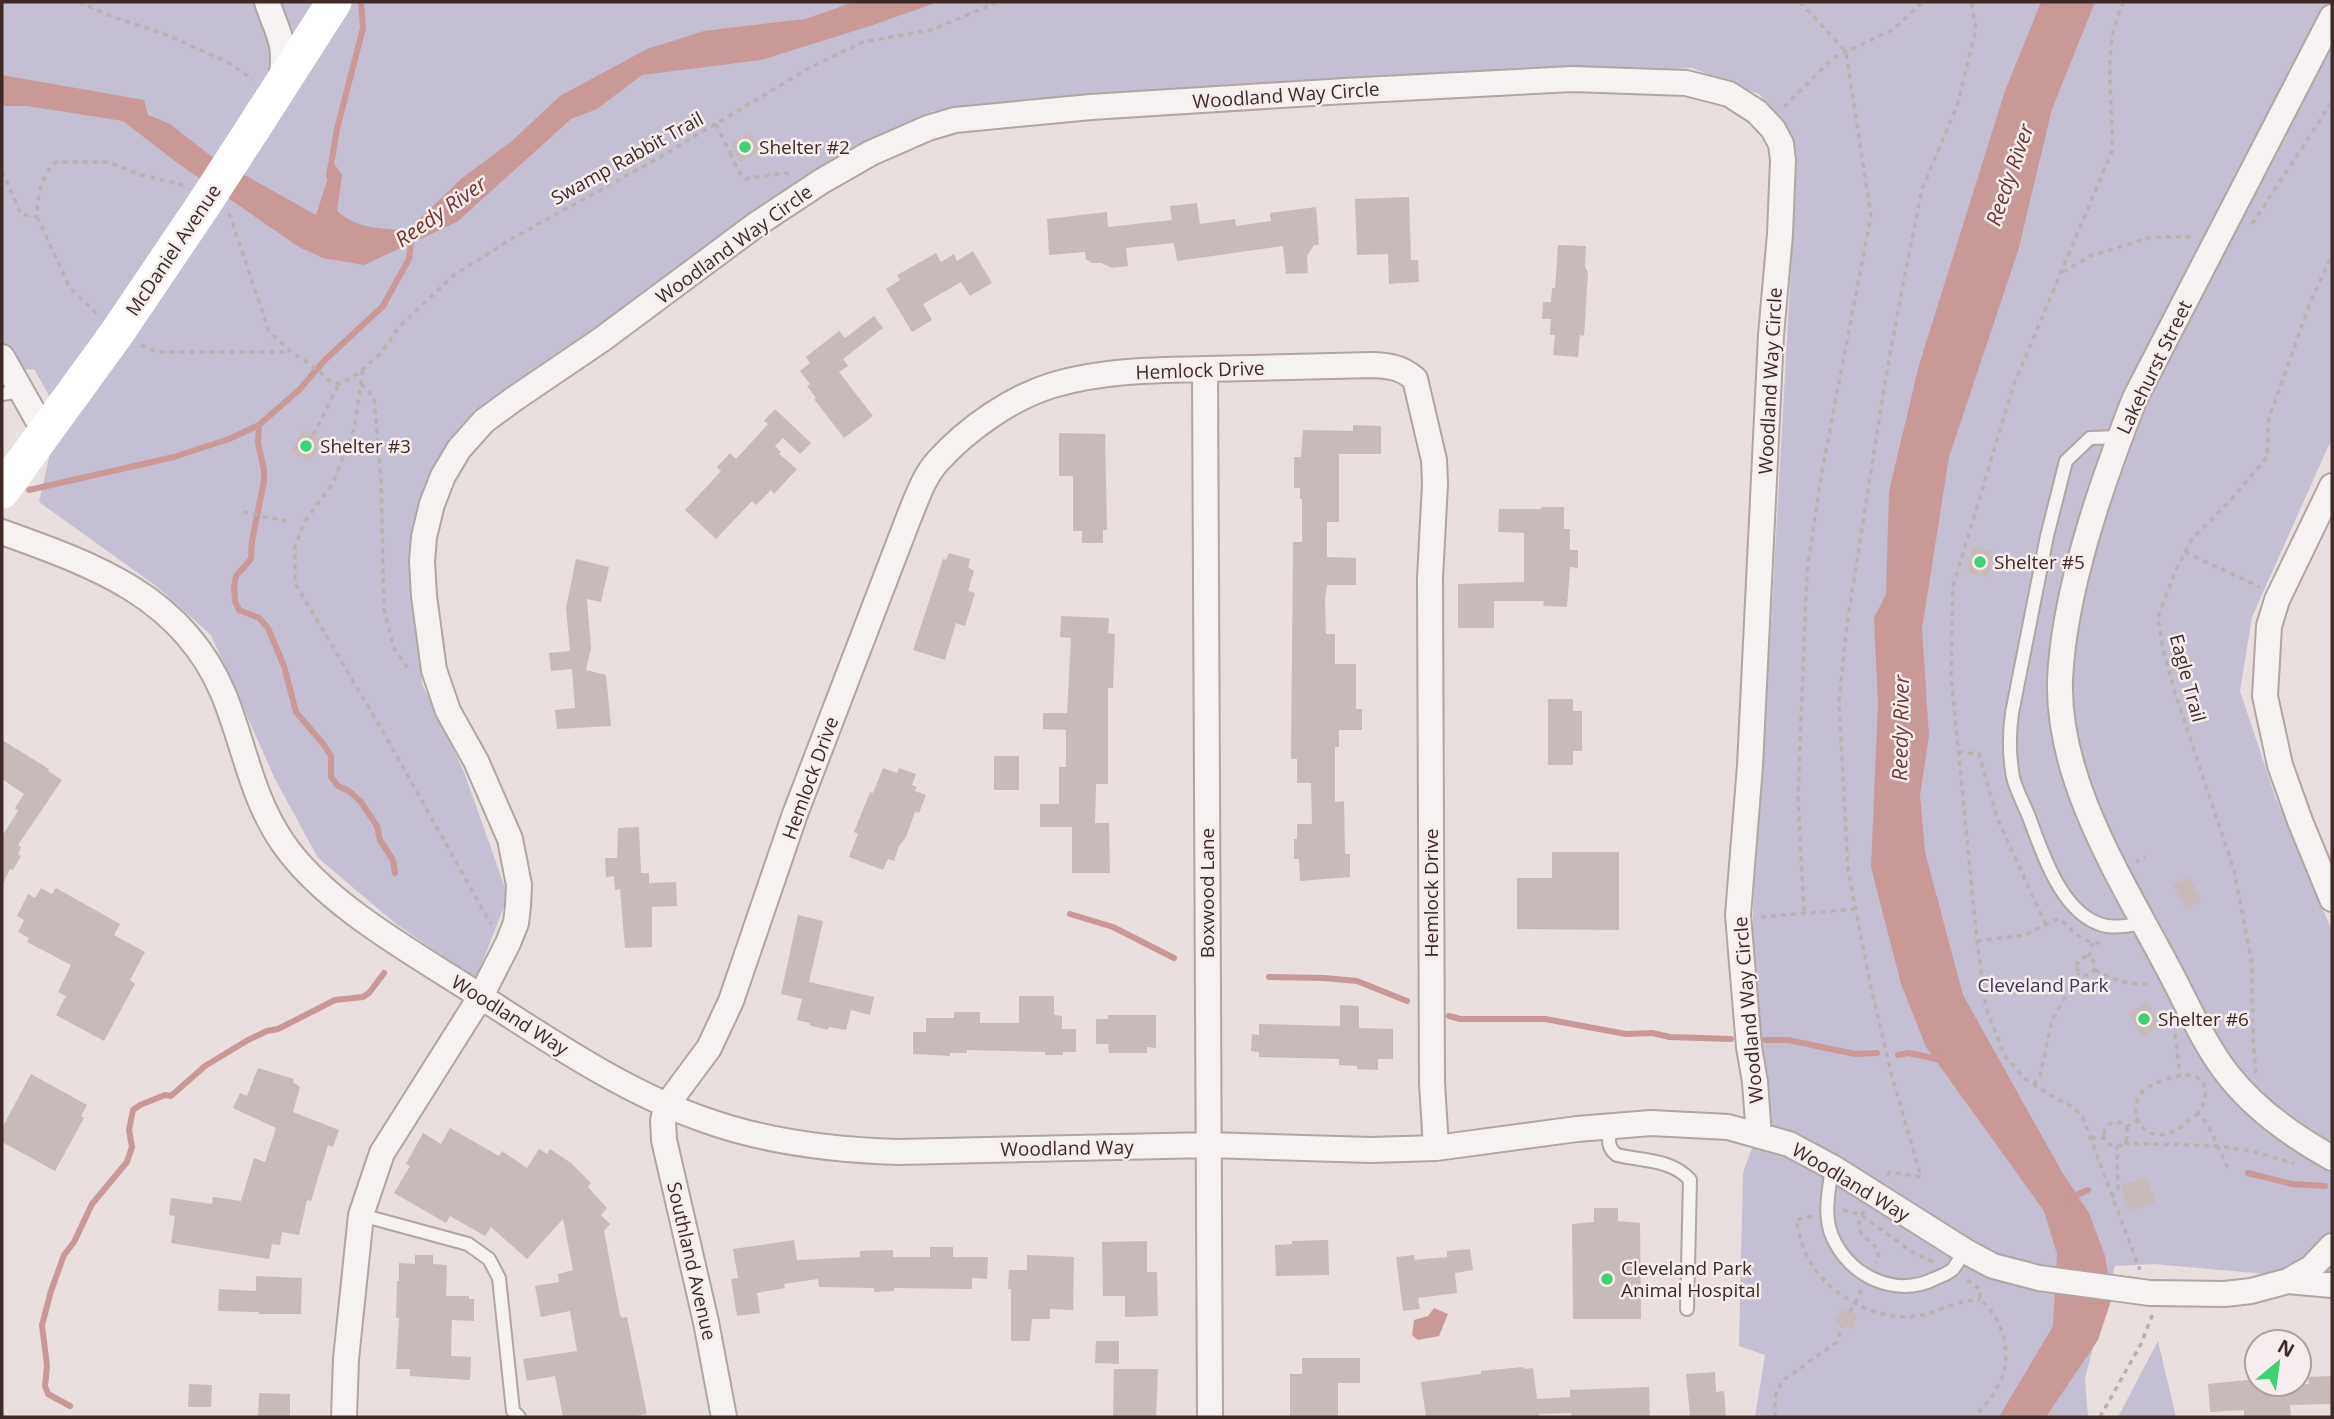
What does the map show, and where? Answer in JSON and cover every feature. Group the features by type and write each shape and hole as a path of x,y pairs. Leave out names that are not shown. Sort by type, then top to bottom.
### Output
{"street":[{"path":"267,2 283,42 284,61 268,87"},
{"name":"McDaniel Avenue","path":"2,491 117,333 204,204 252,130 268,87 334,2"},
{"name":"Lakehurst Street","path":"2332,17 2135,398 2104,482 2074,589 2060,679 2065,738 2079,789 2099,834 2209,1044 2229,1076 2259,1107 2281,1126 2332,1158"},
{"name":"Woodland Way Circle","path":"344,1417 346,1359 360,1215 382,1153 481,996 516,923 519,885 510,839 475,761 448,711 435,670 424,596 422,561 424,537 432,504 443,476 459,449 484,421 601,340 757,224 822,181 871,153 928,128 955,121 1091,107 1573,79 1686,83 1729,94 1757,112 1768,124 1781,144 1783,160 1771,335 1750,766 1738,919 1759,1136"},
{"path":"2,357 11,392 44,431"},
{"name":"Hemlock Drive","path":"666,1106 709,1048 731,1002 795,814 832,717 909,517 925,480 937,462 972,430 1019,399 1053,385 1083,378 1162,370 1393,366 1406,371 1415,379 1434,460 1430,578 1432,1083 1436,1147"},
{"name":"Boxwood Lane","path":"1205,369 1210,1417"},
{"path":"2332,486 2324,525 2278,597 2269,626 2265,696 2280,765 2332,899"},
{"name":"Woodland Way","path":"2,532 97,570 136,592 170,616 192,639 223,694 254,790 266,816 303,869 341,903 433,967 631,1089 708,1122 754,1134 847,1150 898,1152 1209,1145 1371,1150 1436,1147 1651,1123 1728,1127 1789,1144 1832,1167 1958,1261 1993,1266 2039,1278 2150,1293 2225,1294 2250,1291 2288,1281 2311,1268 2331,1250"},
{"name":"Southland Avenue","path":"666,1106 663,1121 664,1140 706,1322 724,1417"},
{"path":"2288,1281 2332,1285"}],"lane":[{"path":"2120,437 2090,438 2066,461 2047,536 2009,739 2014,778 2045,858 2067,898 2081,914 2097,924 2112,927 2145,923"},
{"path":"1611,1126 1608,1143 1611,1151 1617,1155 1665,1164 1683,1172 1690,1180 1686,1309"},
{"path":"1832,1167 1827,1218 1832,1235 1840,1252 1869,1278 1894,1287 1920,1286 1958,1261"},
{"path":"360,1215 468,1244 489,1259 499,1278 513,1411 519,1417"}],"path":[{"path":"79,2 113,17 165,34 225,61 268,87"},
{"name":"Swamp Rabbit Trail","path":"340,384 381,353 400,327 454,275 513,238 655,160 811,67 863,42 930,30 998,2"},
{"path":"1800,2 1846,52 1871,216 1822,471 1807,571 1798,796 1804,913"},
{"path":"1768,124 1833,58 1894,29 1923,2"},
{"path":"1890,1172 1921,1177 1892,1076 1847,870 1839,702 1847,624 1903,284 1922,189 1957,106 1976,29 1971,2"},
{"path":"2061,273 2090,256 2151,237 2218,237 2250,227 2332,102"},
{"path":"716,124 733,153 737,169 745,179 785,173"},
{"name":"Eagle Trail","path":"2259,1107 2253,1042 2252,964 2234,870 2175,692 2158,617 2175,572 2192,539 2267,457 2269,418 2305,314 2332,255"},
{"path":"310,364 331,382 340,384 313,435"},
{"path":"363,368 354,429 333,483 305,521 295,546 295,583 382,730 490,923 510,939"},
{"path":"361,384 374,397 381,479 384,610 394,648 412,674"},
{"path":"243,512 286,521"},
{"path":"2185,552 2228,570 2278,597"},
{"path":"1958,752 1979,754 1997,818 2046,925"},
{"path":"1738,919 1855,909"},
{"path":"1976,941 2025,935 2060,919 2072,932 2092,943 2114,941"},
{"path":"2089,957 2092,943"},
{"path":"2089,957 2094,961 2095,970"},
{"path":"2079,973 2076,966 2079,960 2089,957"},
{"path":"2079,973 2089,975 2095,970"},
{"path":"2095,970 2119,981 2138,985 2151,983"},
{"path":"2035,1085 2040,1076 2052,1020 2079,973"},
{"path":"2146,974 2157,993"},
{"path":"2174,1030 2180,1076"},
{"path":"2188,1075 2205,1084 2205,1104 2198,1112 2173,1132 2164,1135 2154,1134 2137,1121 2135,1109 2144,1091 2188,1075"},
{"path":"2198,1112 2208,1125 2225,1162 2224,1171"},
{"path":"2126,1128 2137,1121"},
{"path":"2106,1139 2105,1130 2111,1123 2118,1122 2126,1128 2127,1138 2124,1143"},
{"path":"2091,1137 2106,1139 2117,1146 2124,1143 2217,1146 2251,1151 2302,1166"},
{"path":"2111,1197 2118,1189 2117,1146"},
{"path":"1876,1263 1879,1251 1859,1232 1857,1224 1861,1215 1912,1252 1958,1261 1980,1289 1980,1300 1990,1307 2001,1326 2005,1368 2000,1384 1974,1417"},
{"path":"1850,1312 1866,1284"},
{"path":"2100,1417 2141,1344 2154,1307"},
{"path":"1775,1417 1775,1396 1782,1381 1837,1342 1842,1326"}],"green space":[{"name":"Cleveland Park","path":"2,2 2332,2 2332,438 2252,617 2240,691 2275,796 2332,931 2332,1280 2154,1264 2115,1266 2085,1378 2088,1417 1755,1417 1765,1355 1739,1346 1743,1173 1767,1106 1752,964 1754,874 1797,160 1788,128 1759,94 1692,68 1371,79 933,111 805,176 450,439 410,544 422,684 464,772 508,896 476,979 396,924 318,858 275,779 211,635 156,586 39,502 59,413 34,369 2,372"},
{"path":"2158,1341 2176,1417 2118,1417"}],"water":[{"name":"Reedy River","path":"854,2 938,2 761,60 642,75 597,109 571,119 457,222 364,265 323,258 299,247 176,162 123,121 27,106 2,106 2,75 144,100 148,115 170,124 211,156 316,215 333,162 342,175 337,211 361,225 408,230 462,178 512,141 560,96 647,49 704,31 805,19"},
{"name":"Reedy River","path":"2041,2 2095,2 2052,109 2018,251 1949,457 1922,629 1929,736 1920,795 1925,852 1963,995 2062,1172 2089,1213 2105,1256 2112,1298 2098,1340 2046,1417 1999,1417 2053,1326 2057,1254 2044,1211 1926,1047 1901,984 1871,867 1878,704 1874,618 1886,594 1889,491 1919,365 2005,91"},
{"path":"1434,1308 1448,1314 1439,1336 1418,1340 1412,1335 1414,1320 1428,1316"}],"building":[{"name":"Shelter #2","path":"750,133 760,151 740,162 731,143"},
{"path":"1409,197 1411,260 1418,260 1419,282 1389,284 1388,254 1357,255 1355,199"},
{"path":"1197,203 1200,224 1235,219 1236,226 1271,221 1270,213 1316,207 1319,245 1314,245 1307,256 1308,273 1286,274 1283,246 1177,261 1174,243 1126,248 1128,266 1112,268 1101,263 1092,263 1086,259 1085,252 1049,255 1047,219 1107,212 1108,227 1172,220 1170,206"},
{"path":"1558,245 1586,246 1585,267 1588,272 1584,336 1580,335 1578,357 1553,355 1555,335 1550,335 1551,319 1542,319 1543,302 1551,302 1552,288 1555,288"},
{"path":"973,251 992,283 970,296 961,282 923,304 932,320 912,332 886,289 900,280 897,275 936,253 941,262 954,254 957,261"},
{"path":"874,316 883,328 843,359 848,366 839,372 873,416 844,438 814,399 816,398 807,386 810,384 800,371 810,363 806,357 839,331 845,338"},
{"path":"775,409 811,443 800,454 783,438 775,446 781,452 779,454 797,469 774,494 771,490 756,505 752,501 716,539 685,510 721,471 717,467 730,453 736,459 768,424 764,421"},
{"path":"1353,425 1381,426 1381,454 1339,454 1339,522 1327,522 1327,557 1356,558 1356,585 1327,585 1325,600 1326,634 1335,634 1335,664 1356,664 1356,709 1362,709 1362,730 1339,730 1339,747 1335,747 1335,802 1344,801 1345,854 1350,854 1350,877 1300,881 1299,859 1294,859 1297,824 1312,824 1311,783 1297,783 1297,759 1291,759 1293,542 1302,542 1302,499 1300,488 1294,488 1294,457 1301,457 1303,430 1353,431"},
{"name":"Shelter #3","path":"303,429 322,441 310,462 291,451"},
{"path":"1059,433 1105,434 1107,530 1103,530 1103,543 1082,543 1082,531 1073,531 1073,476 1059,476"},
{"path":"1564,507 1564,529 1570,529 1570,550 1578,550 1578,568 1570,567 1567,607 1543,606 1544,601 1494,601 1494,628 1458,628 1458,584 1524,582 1524,533 1498,532 1499,509"},
{"name":"Shelter #5","path":"1972,547 1993,551 1989,577 1967,573"},
{"path":"949,553 970,559 968,567 974,571 968,591 975,593 965,626 956,623 945,660 913,650 943,559 946,560"},
{"path":"576,559 609,567 601,602 587,599 591,648 586,670 606,675 611,726 557,729 555,710 575,708 572,669 551,671 549,653 570,651 566,608"},
{"path":"1061,616 1109,618 1108,633 1115,634 1113,688 1108,688 1108,784 1096,784 1095,823 1109,823 1110,873 1072,873 1072,827 1040,827 1040,804 1059,804 1059,767 1066,767 1066,730 1043,729 1043,713 1067,713 1071,638 1060,637"},
{"path":"1548,699 1573,699 1573,711 1582,711 1582,751 1573,751 1573,765 1548,765"},
{"path":"2,740 62,780 18,845 21,847 18,854 21,856 13,870 10,869 2,886 2,836 18,811 15,808 24,794 2,779"},
{"path":"994,756 1019,756 1019,790 994,790"},
{"path":"883,768 897,773 899,768 916,774 912,785 917,787 915,791 926,795 919,813 915,812 894,861 888,859 883,870 849,857 858,834 854,832"},
{"path":"639,827 641,873 649,873 649,883 676,882 677,906 652,907 652,947 625,948 620,889 615,890 614,876 606,877 605,858 617,858 618,828"},
{"path":"1552,852 1619,852 1619,930 1517,929 1517,878 1552,878"},
{"path":"2188,876 2202,900 2186,909 2173,885"},
{"path":"41,888 52,894 56,888 120,924 114,935 145,952 130,980 135,984 104,1041 56,1015 66,996 58,992 71,965 27,942 29,938 18,932 24,920 17,916 28,894 35,898"},
{"path":"798,915 823,921 809,982 874,997 870,1015 851,1010 846,1030 829,1027 828,1030 797,1020 802,999 781,994"},
{"path":"1019,996 1054,996 1054,1015 1062,1016 1062,1029 1076,1029 1076,1052 1045,1055 1045,1052 967,1050 967,1053 950,1053 950,1056 913,1054 913,1032 926,1032 926,1018 954,1018 954,1012 980,1012 980,1023 1019,1023"},
{"name":"Shelter #6","path":"2147,1002 2161,1026 2142,1037 2128,1013"},
{"path":"1340,1005 1359,1006 1359,1028 1393,1029 1393,1059 1378,1059 1378,1070 1357,1069 1357,1066 1339,1065 1339,1059 1259,1057 1259,1052 1251,1051 1252,1034 1259,1035 1259,1024 1340,1026"},
{"path":"1108,1015 1156,1015 1156,1048 1147,1047 1147,1053 1109,1053 1108,1044 1096,1044 1096,1019 1108,1019"},
{"path":"258,1068 294,1079 293,1082 300,1087 293,1112 339,1130 333,1147 328,1145 311,1201 307,1200 299,1235 282,1232 280,1245 272,1244 269,1259 171,1243 175,1216 169,1215 171,1198 212,1204 213,1197 241,1201 254,1158 265,1162 276,1128 233,1108 240,1093 247,1096"},
{"path":"31,1074 87,1105 81,1116 84,1118 55,1171 2,1142 2,1128"},
{"path":"450,1128 499,1156 502,1151 527,1168 539,1149 547,1154 550,1149 571,1163 591,1183 588,1187 607,1208 601,1215 610,1224 604,1231 620,1315 622,1318 627,1317 647,1414 629,1417 563,1417 555,1376 527,1381 523,1359 577,1351 570,1311 541,1317 535,1286 559,1282 558,1274 573,1270 563,1219 527,1259 491,1227 485,1236 450,1216 446,1223 394,1193 410,1166 406,1164 423,1133 441,1144"},
{"path":"2146,1177 2155,1202 2130,1212 2121,1186"},
{"name":"Cleveland Park Animal Hospital","path":"1594,1208 1618,1208 1618,1221 1640,1223 1641,1319 1573,1319 1572,1224 1594,1222"},
{"path":"794,1240 797,1260 860,1257 860,1251 893,1250 893,1257 930,1257 930,1247 953,1247 953,1257 988,1257 987,1279 972,1278 972,1289 894,1288 894,1291 874,1292 874,1288 819,1287 818,1279 784,1284 785,1288 757,1293 760,1313 737,1316 731,1279 738,1278 733,1249"},
{"path":"1328,1240 1329,1275 1276,1276 1275,1245 1292,1244 1292,1241"},
{"path":"1147,1241 1147,1272 1157,1272 1158,1316 1125,1317 1125,1296 1103,1296 1102,1242"},
{"path":"1470,1249 1473,1270 1455,1273 1457,1293 1418,1298 1420,1309 1403,1311 1396,1257 1414,1255 1415,1260 1447,1257 1447,1251"},
{"path":"415,1255 433,1255 433,1264 447,1265 446,1296 469,1296 469,1299 474,1299 474,1321 452,1320 451,1356 471,1357 470,1380 410,1376 410,1369 396,1369 399,1263 415,1264"},
{"path":"1027,1255 1074,1257 1073,1310 1050,1309 1050,1319 1032,1319 1030,1341 1011,1341 1009,1270 1027,1270"},
{"path":"256,1276 302,1278 301,1314 218,1311 219,1289 256,1291"},
{"path":"1842,1308 1858,1316 1851,1330 1835,1321"},
{"path":"1096,1341 1119,1341 1119,1364 1095,1363"},
{"path":"1302,1358 1360,1358 1360,1383 1338,1383 1338,1417 1290,1417 1290,1374 1302,1374"},
{"path":"1533,1368 1537,1399 1570,1397 1570,1390 1649,1387 1650,1417 1572,1417 1571,1413 1539,1414 1540,1417 1426,1417 1421,1382 1481,1374 1481,1371"},
{"path":"1114,1369 1158,1369 1156,1417 1113,1417"},
{"path":"1715,1372 1716,1392 1724,1391 1726,1417 1690,1417 1686,1374"},
{"path":"2332,1376 2332,1404 2290,1405 2291,1416 2244,1417 2244,1410 2210,1412 2208,1384 2243,1380 2243,1398 2313,1398 2313,1377"},
{"path":"189,1384 212,1385 211,1407 188,1407"},
{"path":"259,1393 290,1394 290,1417 258,1417"}],"waterway":[{"path":"329,176 337,129 363,28 361,3"},
{"name":"Reedy River","path":"29,490 174,457 229,439 259,425 299,390 325,360 383,306 409,259 412,237"},
{"path":"259,425 258,443 264,481 251,559 236,576 235,601 239,610 259,618 268,628 284,666 296,712 331,756 331,777 338,786 349,791 361,802 377,826 380,840 393,860 395,873"},
{"path":"1070,914 1113,927 1174,958"},
{"path":"70,1406 48,1394 45,1386 47,1366 42,1325 64,1255 74,1242 92,1204 127,1162 132,1147 129,1130 133,1110 165,1095 171,1096 205,1066 248,1040 278,1029 335,1000 363,997 384,973"},
{"path":"1269,977 1357,981 1407,1001"},
{"path":"1449,1016 1460,1019 1545,1019 1626,1034 1652,1033 1670,1037 1731,1039"},
{"path":"1765,1040 1788,1040 1855,1054 1877,1053"},
{"path":"1898,1055 1909,1053 1941,1060"},
{"path":"2248,1173 2292,1184 2325,1186"},
{"path":"2070,1198 2088,1190"}],"place":[{"name":"Shelter #2","path":"745,147"},
{"name":"Shelter #3","path":"306,446"},
{"name":"Shelter #5","path":"1980,562"},
{"name":"Shelter #6","path":"2144,1019"},
{"name":"Cleveland Park Animal Hospital","path":"1607,1279"}]}
